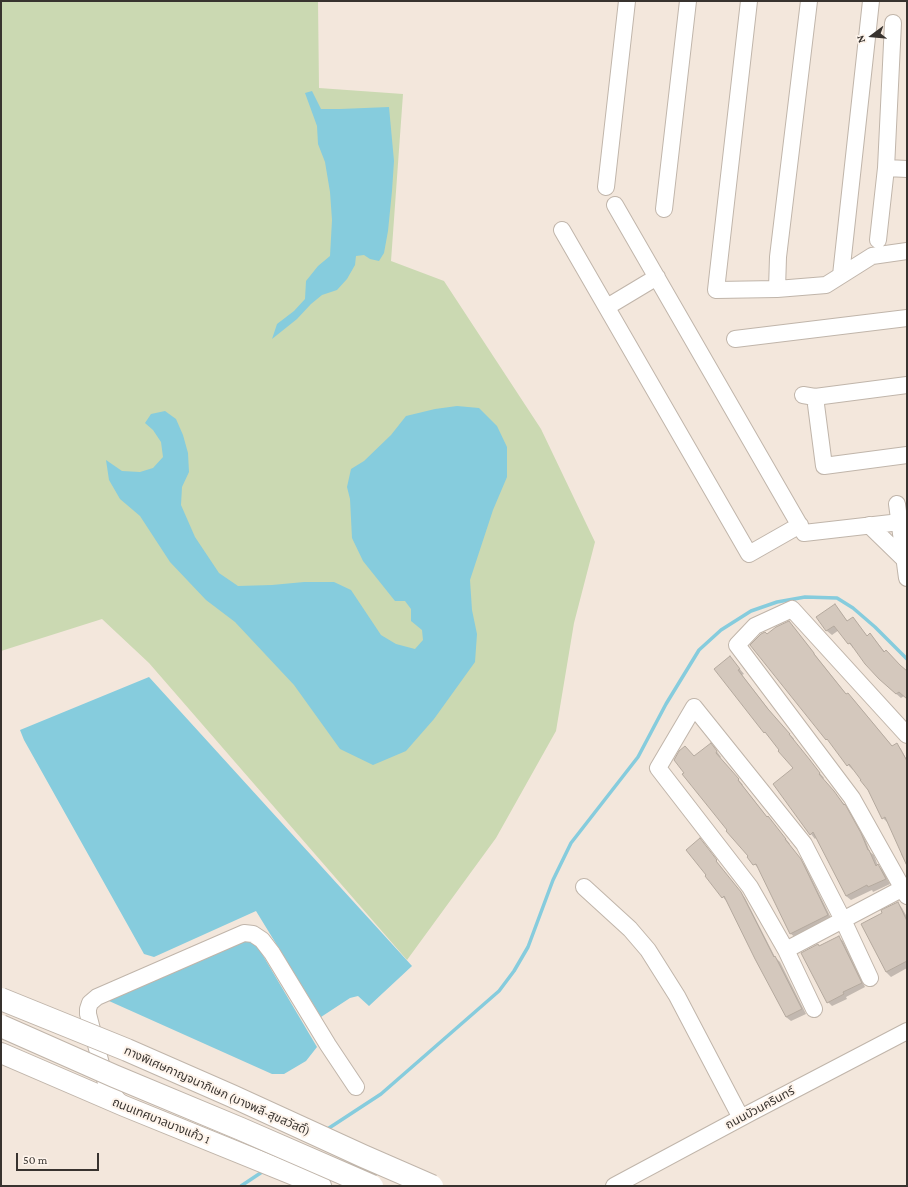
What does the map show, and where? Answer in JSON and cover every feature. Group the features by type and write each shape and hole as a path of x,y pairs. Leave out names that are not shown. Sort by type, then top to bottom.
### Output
{"highway":[{"name":"ทางพิเศษกาญจนาภิเษก (บางพลี-สุขสวัสดิ์)","path":"1,999 127,1050 432,1186"},
{"name":"ทางพิเศษกาญจนาภิเษก (บางพลี-สุขสวัสดิ์)","path":"1,1026 114,1076 241,1128 372,1186"}],"main road":[{"name":"ถนนเทศบาลบางแก้ว 1","path":"1,1053 124,1106 315,1184"}],"street":[{"path":"606,187 627,1"},
{"path":"664,209 688,1"},
{"path":"749,1 716,290 777,290 826,285 872,256 907,251"},
{"path":"777,290 778,257 809,1"},
{"path":"841,275 871,1"},
{"path":"878,240 886,168 893,23"},
{"path":"886,168 907,169"},
{"path":"615,205 804,533 900,522"},
{"path":"562,230 749,554 800,525"},
{"path":"606,307 657,277"},
{"path":"735,339 907,318"},
{"path":"907,385 809,396 824,466 907,455"},
{"path":"897,504 907,578"},
{"path":"869,525 905,560"},
{"path":"786,950 843,920 906,890 852,798 737,645 755,626 792,610 907,735"},
{"path":"814,1009 786,950 750,887 658,768 694,707 804,844 843,920 870,978"},
{"path":"584,887 630,929 648,950 677,996 741,1118"},
{"path":"124,1106 108,1087 88,1014 90,1003 97,997 244,933 253,934 262,940 272,952 328,1045 356,1087"},
{"name":"ถนนบัวนครินทร์","path":"614,1186 907,1032"}],"green space":[{"path":"1,1 318,1 319,88 403,94 391,261 444,281 541,429 595,542 574,623 556,731 496,838 407,960 149,663 102,619 1,651"}],"water":[{"path":"312,91 321,109 389,107 394,161 388,231 384,253 379,261 370,259 364,255 356,256 355,265 347,279 337,290 322,295 297,319 272,339 277,324 294,311 305,299 306,281 318,266 330,256 332,220 330,192 325,162 318,144 317,126 305,93"},
{"path":"457,406 479,408 497,426 507,447 507,477 493,510 470,580 472,610 477,634 475,662 434,719 406,751 373,765 340,749 294,685 235,622 206,600 170,562 140,516 120,499 109,480 106,460 122,471 140,472 153,468 163,457 161,442 153,430 145,423 151,414 165,411 176,419 183,435 188,453 189,472 182,487 181,505 195,537 219,573 238,586 304,582 334,582 351,590 381,635 396,644 415,649 423,640 422,630 411,621 411,609 405,601 395,601 363,561 352,538 350,499 347,487 351,469 364,461 391,435 406,416 435,409"},
{"path":"149,677 412,966 369,1006 358,996 350,998 321,1017 256,911 154,957 144,954 24,740 20,730"},
{"path":"242,938 255,942 317,1047 306,1061 284,1074 272,1074 105,998"}],"building":[{"path":"835,604 847,621 853,617 867,636 870,633 884,652 886,650 907,671 907,699 899,692 896,694 879,679 834,626 826,631 816,617"},
{"path":"789,621 846,694 848,693 892,746 897,743 907,761 907,866 885,817 882,819 868,790 861,780 849,764 847,766 827,739 826,740 750,645 761,634 765,632 767,634 776,627"},
{"path":"730,656 740,669 738,670 768,709 790,734 844,805 845,804 861,833 876,866 878,864 886,879 868,887 867,885 846,896 813,832 810,835 773,784 793,768 714,669"},
{"path":"711,743 717,751 716,753 739,779 738,780 801,859 828,915 790,934 756,864 753,865 747,857 748,856 726,831 727,830 682,774 684,773 674,760 679,751 685,746 694,756"},
{"path":"700,838 741,892 802,1009 786,1017 724,896 722,898 686,850"},
{"path":"898,902 907,921 907,961 886,972 861,924 882,913 881,910"},
{"path":"839,936 862,983 843,992 844,994 827,1003 801,953 818,944 819,946"}],"waterway":[{"path":"326,1130 381,1094 499,991 514,971 528,947 553,880 571,843 638,757 666,704 699,650 721,630 751,611 777,602 805,597 837,598 853,608 875,627 907,659"},
{"path":"241,1186 265,1170"}]}
